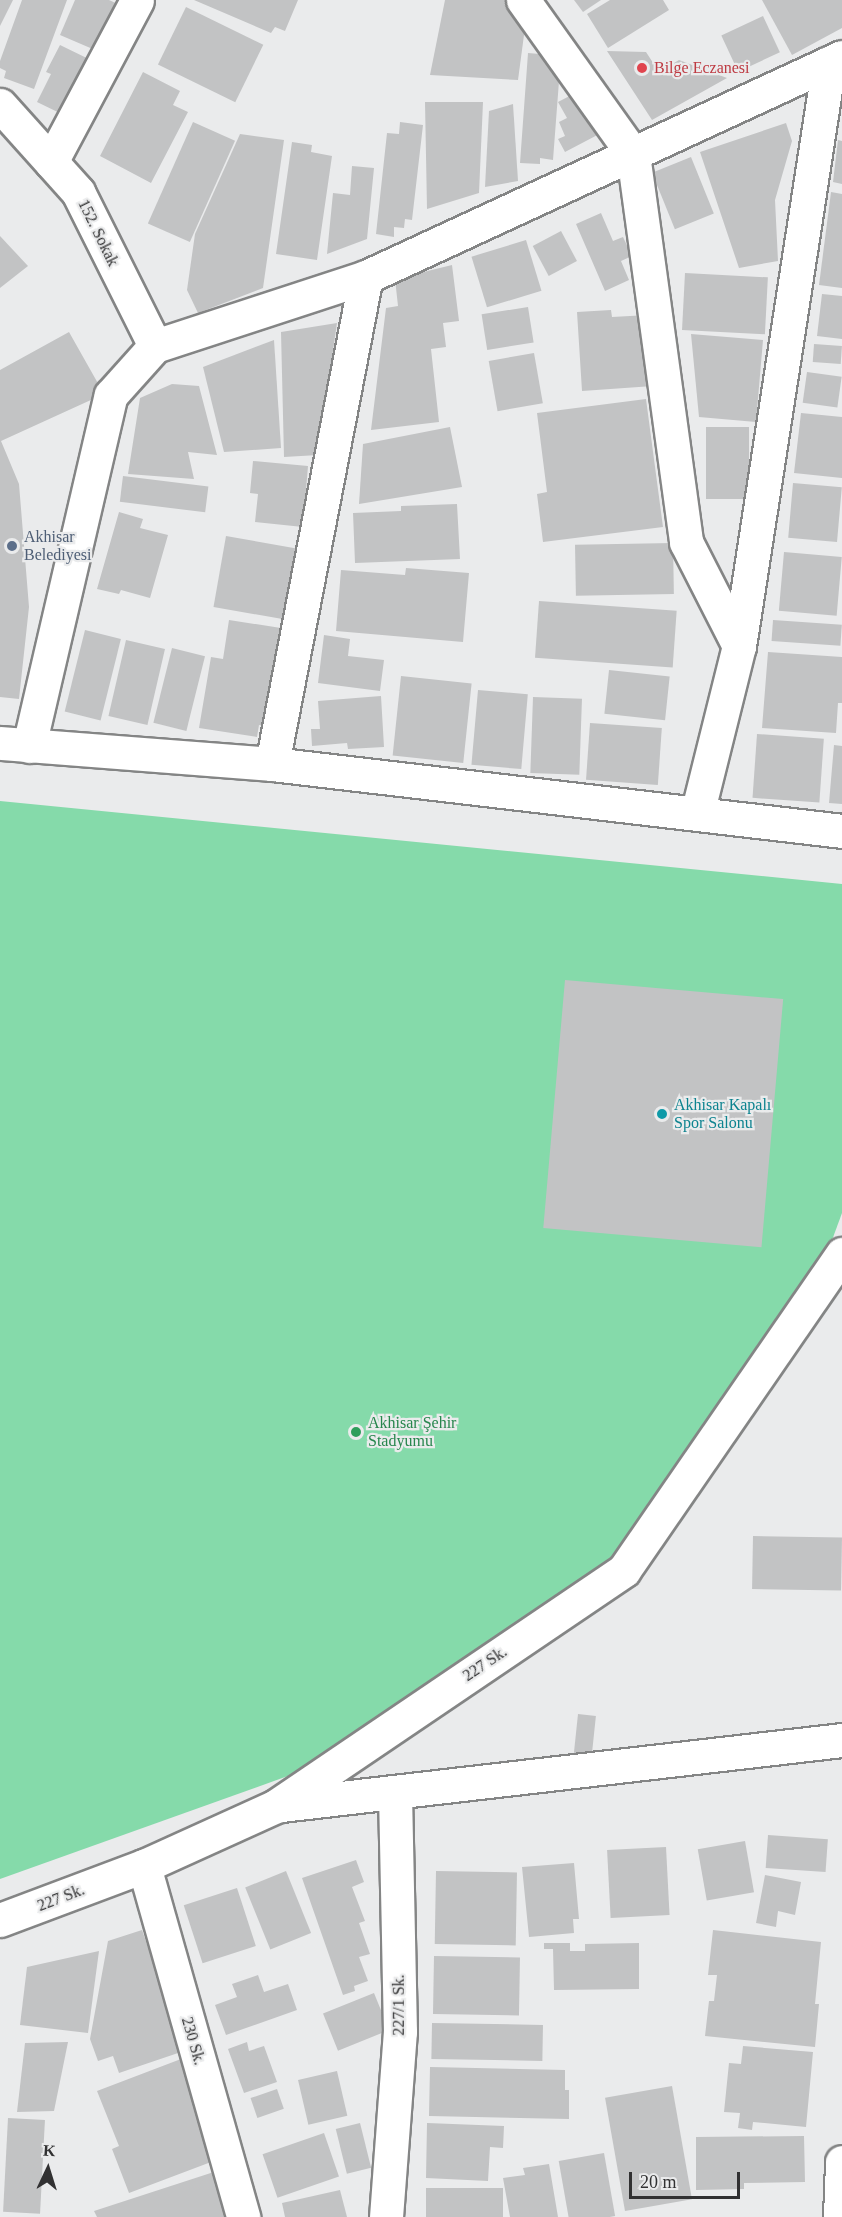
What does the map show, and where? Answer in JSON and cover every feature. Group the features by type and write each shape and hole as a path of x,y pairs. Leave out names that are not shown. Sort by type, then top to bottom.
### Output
{"street":[{"path":"51,162 137,0"},
{"path":"523,0 633,154 686,542 740,646"},
{"path":"836,60 366,277 154,346 111,395 14,745 272,764 842,831"},
{"path":"697,814 740,646 836,60"},
{"name":"152. Sokak","path":"0,105 78,192 154,346"},
{"path":"272,764 366,277"},
{"name":"227 Sk.","path":"0,1920 144,1866 276,1806 624,1570 842,1254"},
{"path":"276,1806 842,1740"},
{"name":"227/1 Sk.","path":"386,2217 400,2032 395,1792"},
{"name":"230 Sk.","path":"144,1866 243,2217"},
{"path":"840,2217 842,2162"}],"green space":[{"name":"Akhisar Şehir Stadyumu","path":"0,801 842,884 842,1213 810,1300 614,1563 355,1752 0,1879"}],"building":[{"path":"0,0 13,0 0,26"},
{"path":"22,0 67,0 34,89 4,78 6,71 0,68 0,61"},
{"path":"75,0 109,0 122,6 102,53 60,35"},
{"path":"194,0 298,0 285,31 275,27 271,33"},
{"path":"445,0 508,0 526,20 518,80 430,75"},
{"path":"574,0 601,0 583,12"},
{"path":"610,0 663,0 669,10 608,48 587,14"},
{"path":"762,0 842,0 842,28 792,55"},
{"path":"186,7 263,45 235,102 158,65"},
{"path":"763,16 780,52 738,72 721,35"},
{"path":"60,45 99,64 72,119 37,102 51,74 46,72"},
{"path":"607,51 646,52 659,72 679,60 727,78 652,120"},
{"path":"528,53 551,55 550,67 560,68 553,160 540,158 540,164 520,163"},
{"path":"143,72 180,91 173,105 188,112 151,183 100,156"},
{"path":"583,89 605,131 565,152 558,139 565,136 559,122 567,118 558,102"},
{"path":"425,102 483,102 479,193 427,209"},
{"path":"513,104 518,181 485,187 489,111"},
{"path":"193,122 235,141 190,242 148,223"},
{"path":"400,122 423,125 412,220 405,219 404,228 394,227 394,237 376,234 387,133 399,134"},
{"path":"786,123 792,141 775,200 778,261 739,268 700,152"},
{"path":"240,134 284,140 263,288 198,313 187,290 195,234"},
{"path":"838,140 842,141 842,184 833,182"},
{"path":"292,142 312,145 311,152 332,156 317,260 276,254"},
{"path":"691,157 714,214 675,229 652,173"},
{"path":"352,166 374,168 367,239 327,254 333,193 350,195"},
{"path":"831,192 842,194 842,288 819,285"},
{"path":"601,213 613,241 623,237 632,256 621,261 629,280 605,291 576,224"},
{"path":"561,231 577,261 549,276 533,246"},
{"path":"0,236 28,266 0,288"},
{"path":"526,240 541,291 487,307 471,257"},
{"path":"452,265 459,321 443,323 446,347 431,349 439,422 371,430 386,308 398,306 395,279"},
{"path":"685,273 768,277 765,334 682,330"},
{"path":"822,294 842,296 842,339 817,336"},
{"path":"528,307 534,343 487,350 482,314"},
{"path":"611,310 612,317 648,315 653,386 582,391 577,312"},
{"path":"337,323 318,455 284,457 281,332"},
{"name":"Akhisar Belediyesi","path":"69,332 104,394 1,441 19,484 29,607 19,699 0,697 0,370"},
{"path":"691,334 763,340 756,422 699,417"},
{"path":"274,340 281,448 224,452 203,367"},
{"path":"814,344 842,346 841,364 813,362"},
{"path":"534,353 543,403 498,411 489,361"},
{"path":"807,372 842,377 837,408 803,403"},
{"path":"172,384 199,386 217,455 188,452 194,479 128,474 140,398"},
{"path":"646,399 663,527 543,542 537,494 547,492 537,413"},
{"path":"801,413 842,417 842,478 794,473"},
{"path":"450,427 462,487 359,504 363,444"},
{"path":"706,427 749,427 749,499 706,499"},
{"path":"253,461 308,466 303,527 255,522 258,494 250,493"},
{"path":"123,476 208,486 205,512 120,502"},
{"path":"793,483 842,487 837,542 788,538"},
{"path":"457,504 460,559 355,563 353,513 401,511 401,506"},
{"path":"119,512 143,519 140,528 168,535 150,598 121,590 119,594 97,589"},
{"path":"226,536 298,549 285,620 213,607"},
{"path":"673,543 674,594 576,596 575,545"},
{"path":"784,552 842,557 837,616 779,611"},
{"path":"406,568 469,573 463,642 336,631 341,570 405,575"},
{"path":"539,601 677,611 673,667 535,658"},
{"path":"229,620 281,628 265,726 259,725 257,737 199,728 211,657 223,659"},
{"path":"773,620 842,625 840,646 772,641"},
{"path":"85,630 121,639 101,720 65,712"},
{"path":"324,635 350,639 348,656 384,660 380,691 318,683"},
{"path":"126,640 165,649 147,725 108,716"},
{"path":"172,648 205,656 186,731 153,723"},
{"path":"768,652 842,657 842,703 838,703 836,733 762,728"},
{"path":"609,670 670,676 665,720 604,714"},
{"path":"401,676 472,683 463,763 393,756"},
{"path":"478,690 528,694 521,769 471,765"},
{"path":"381,696 384,747 348,749 347,743 312,746 311,729 320,729 318,701"},
{"path":"533,697 582,699 579,775 530,773"},
{"path":"590,723 662,728 658,785 586,780"},
{"path":"757,734 824,739 819,803 753,798"},
{"path":"834,745 842,746 842,804 829,803"},
{"name":"Akhisar Kapalı Spor Salonu","path":"565,980 783,999 761,1247 543,1228"},
{"path":"753,1536 842,1538 841,1591 752,1589"},
{"path":"578,1714 596,1716 592,1755 574,1753"},
{"path":"768,1835 828,1839 826,1872 766,1868"},
{"path":"745,1841 754,1892 707,1901 698,1849"},
{"path":"666,1847 670,1915 611,1918 607,1850"},
{"path":"356,1860 364,1882 352,1887 365,1921 359,1923 370,1954 359,1957 368,1981 354,1986 355,1991 343,1995 302,1878"},
{"path":"574,1863 579,1919 573,1919 574,1933 529,1937 522,1867"},
{"path":"286,1871 311,1933 270,1950 245,1887"},
{"path":"436,1871 517,1872 516,1945 435,1944"},
{"path":"765,1875 801,1882 795,1915 778,1911 776,1927 756,1923"},
{"path":"237,1888 256,1946 203,1963 184,1905"},
{"path":"142,1930 184,2051 119,2073 113,2056 98,2061 90,2039 108,1941"},
{"path":"713,1930 821,1942 815,2004 819,2004 815,2047 705,2036 709,2001 714,2001 717,1975 708,1975"},
{"path":"544,1943 570,1943 570,1951 585,1951 585,1944 639,1943 639,1989 554,1990 553,1949 544,1949"},
{"path":"99,1951 88,2033 20,2025 27,1967"},
{"path":"434,1956 520,1958 519,2015 433,2014"},
{"path":"258,1975 264,1992 288,1984 297,2010 226,2035 215,2005 237,1997 232,1984"},
{"path":"374,1993 389,2030 338,2051 323,2014"},
{"path":"432,2023 543,2025 542,2061 431,2059"},
{"path":"68,2042 54,2111 17,2112 25,2043"},
{"path":"247,2042 249,2051 264,2046 277,2082 244,2093 228,2049"},
{"path":"743,2046 813,2052 806,2127 753,2122 752,2130 738,2128 740,2113 724,2112 729,2063 741,2064"},
{"path":"181,2059 219,2159 129,2193 112,2149 119,2146 97,2091"},
{"path":"430,2067 565,2070 565,2090 569,2090 569,2119 429,2116"},
{"path":"337,2071 347,2116 308,2125 298,2080"},
{"path":"672,2086 692,2199 625,2211 605,2098"},
{"path":"277,2089 284,2109 257,2118 251,2098"},
{"path":"8,2118 45,2120 40,2214 3,2212"},
{"path":"360,2123 371,2168 347,2174 336,2129"},
{"path":"427,2123 504,2126 503,2148 490,2147 488,2181 426,2178"},
{"path":"324,2133 339,2176 278,2198 263,2154"},
{"path":"804,2136 805,2182 744,2183 744,2189 696,2190 696,2137"},
{"path":"604,2153 615,2216 569,2217 559,2161"},
{"path":"549,2164 558,2217 510,2217 503,2178 525,2175 523,2168"},
{"path":"220,2170 235,2217 97,2217 94,2211"},
{"path":"426,2188 503,2188 503,2217 426,2217"},
{"path":"340,2190 347,2217 285,2217 282,2203"}],"place":[{"name":"Bilge Eczanesi","path":"642,68"},
{"name":"Akhisar Belediyesi","path":"12,546"},
{"name":"Akhisar Kapalı Spor Salonu","path":"662,1114"},
{"name":"Akhisar Şehir Stadyumu","path":"356,1432"}]}
